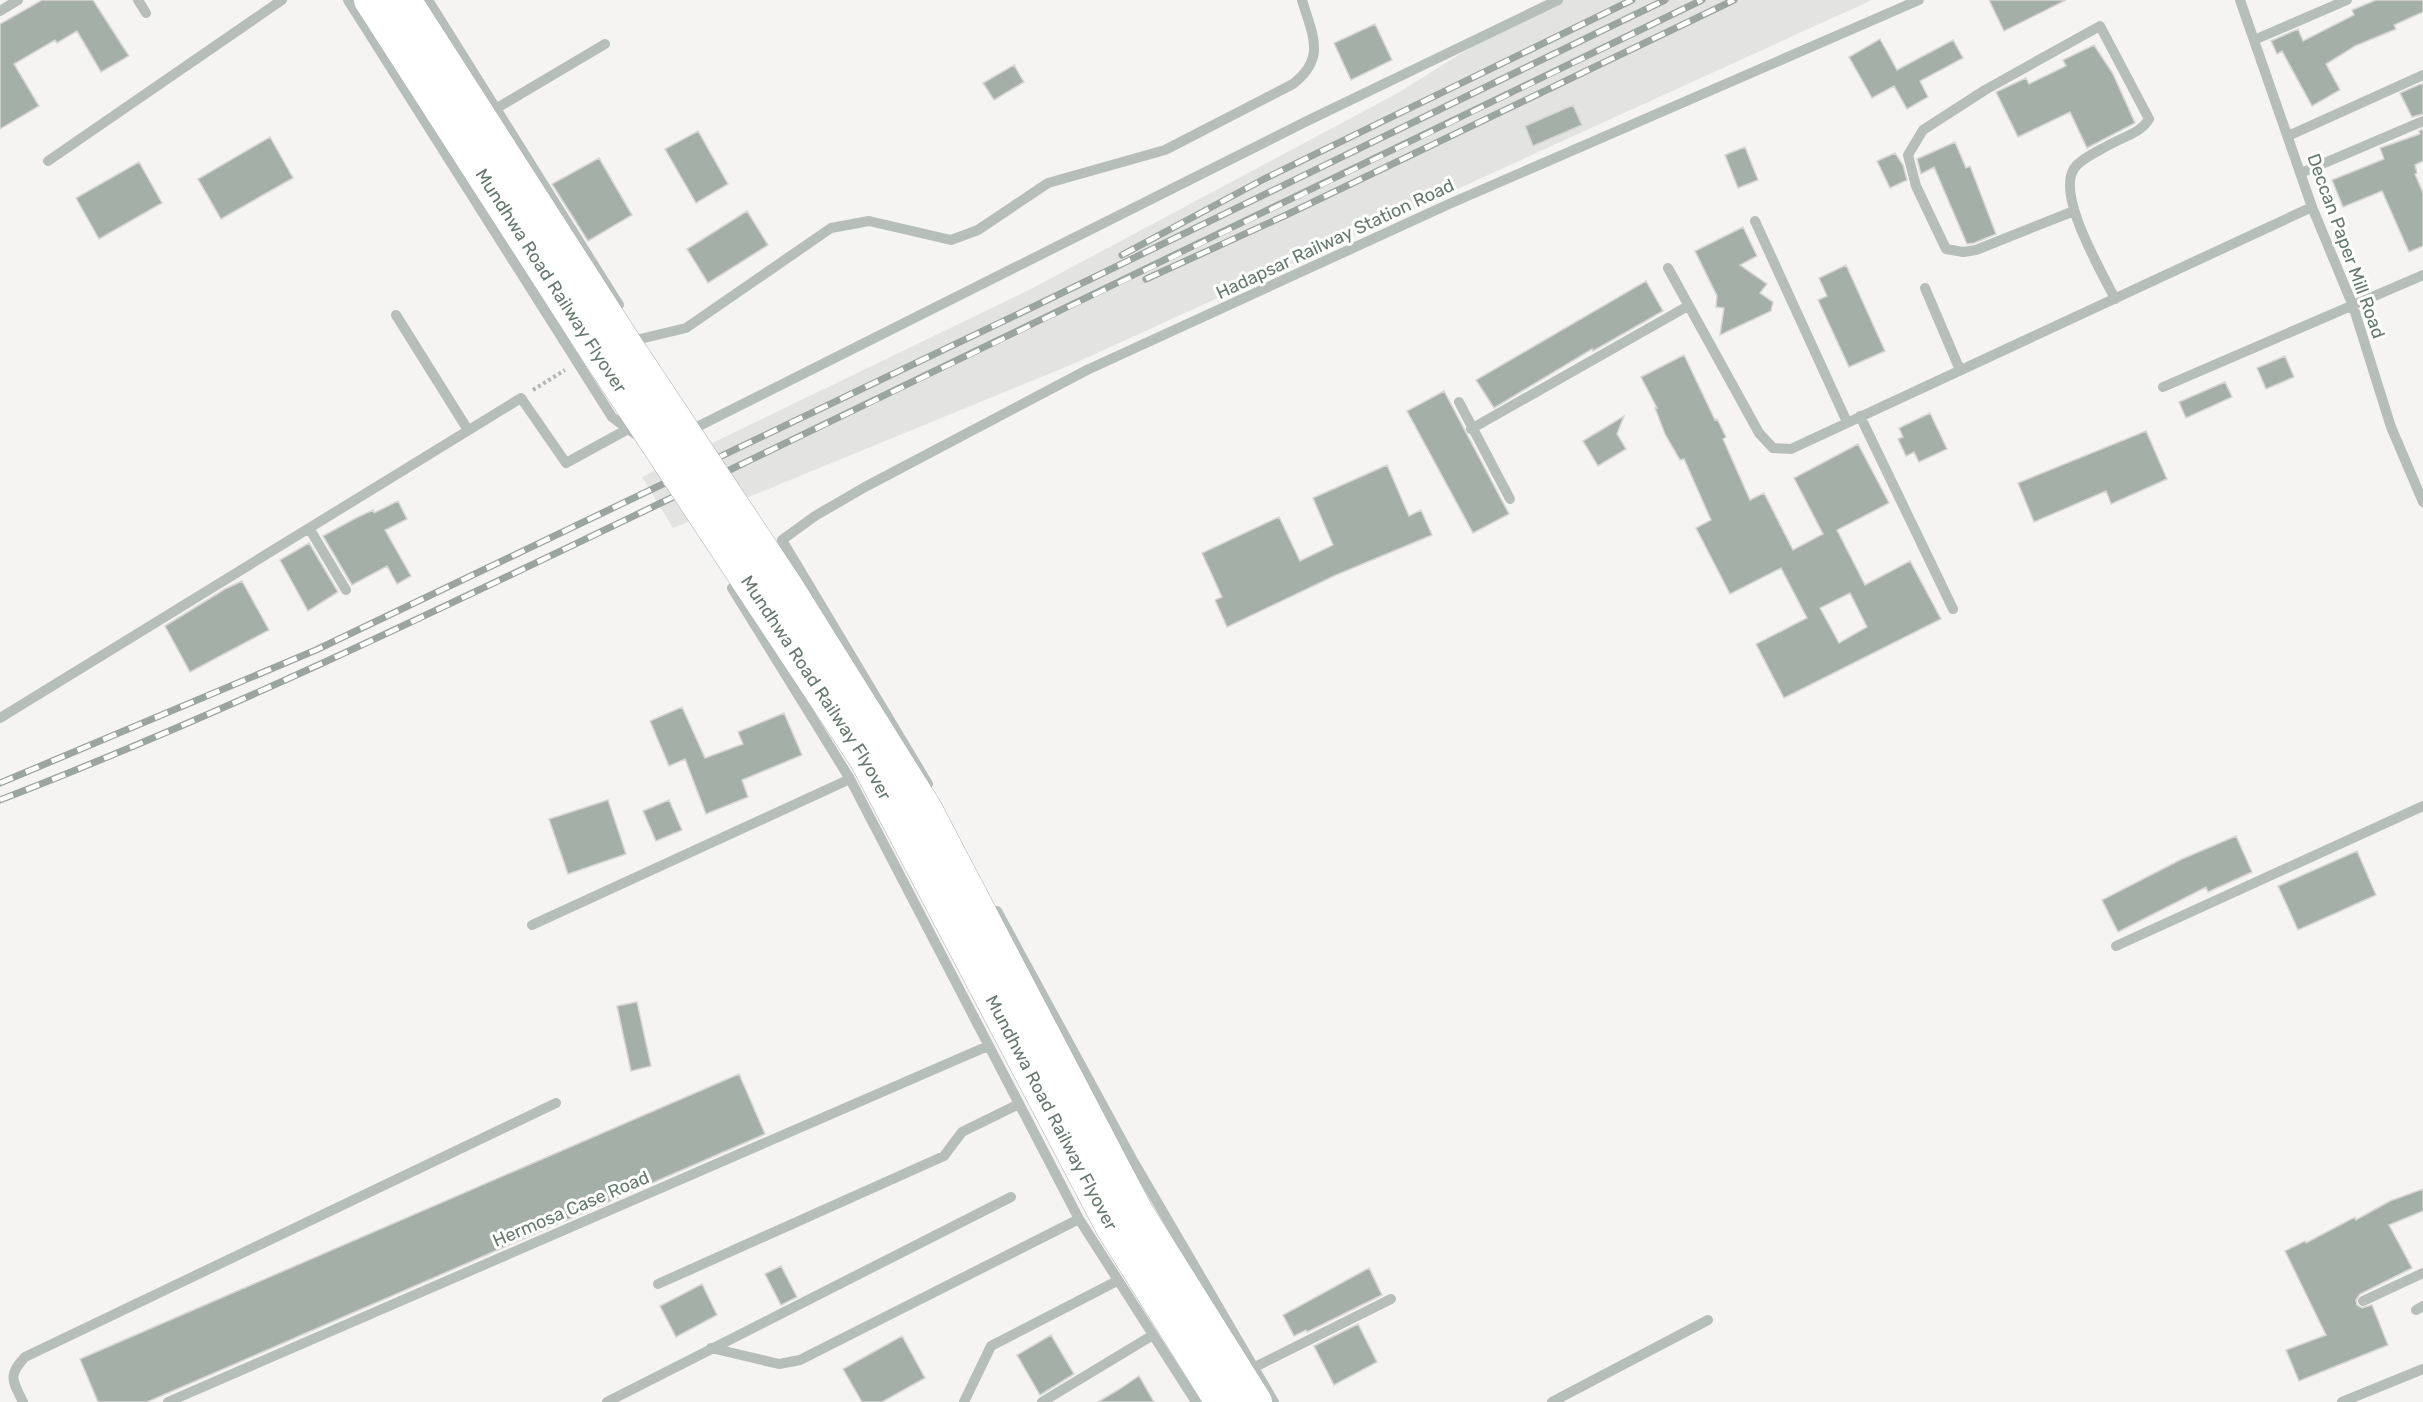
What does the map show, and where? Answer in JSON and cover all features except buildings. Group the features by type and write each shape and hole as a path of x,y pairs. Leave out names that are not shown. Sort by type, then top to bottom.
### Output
{"highway":[{"name":"Mundhwa Road Railway Flyover","path":"370,0 601,360 866,760 1111,1226 1221,1402"},
{"name":"Mundhwa Road Railway Flyover","path":"405,0 625,343 786,585 926,809 1137,1212 1256,1402"}],"street":[{"path":"0,11 18,0"},
{"path":"138,0 146,13"},
{"path":"48,161 282,0"},
{"path":"348,0 612,417 645,441 672,438 716,419 747,400 1286,131 1558,0"},
{"path":"428,0 628,319"},
{"path":"634,329 644,344 686,328 831,228 869,221 951,240 978,230 1048,183 1165,150 1293,84 1306,74 1313,62 1315,46 1302,0"},
{"name":"Hadapsar Railway Station Road","path":"934,795 782,540 865,486 1087,370 1449,204 1919,0"},
{"name":"Deccan Paper Mill Road","path":"2240,0 2312,207 2353,306 2391,427 2423,502"},
{"path":"2254,40 2347,0"},
{"path":"2074,211 1976,250 1963,252 1947,249 1916,186 1908,155 1923,130 1985,90 2100,26 2149,119 2144,128 2108,145 2076,166 2069,179 2074,211 2115,299"},
{"path":"497,108 605,44"},
{"path":"416,108 473,71"},
{"path":"2288,136 2423,75"},
{"path":"2301,173 2423,121"},
{"path":"1668,268 1759,433 1773,448 1791,449 2312,207"},
{"path":"1755,221 1847,423"},
{"path":"2163,387 2423,275"},
{"path":"1925,288 1960,370"},
{"path":"1471,429 1688,306"},
{"path":"396,315 468,430"},
{"path":"0,718 520,398 566,463 628,429 674,400 672,393"},
{"path":"1459,402 1471,429 1510,499"},
{"path":"1860,416 1953,609"},
{"path":"309,528 346,590"},
{"path":"732,588 850,778 1080,1219 1117,1281 1196,1402"},
{"path":"532,925 850,778"},
{"path":"2116,946 2423,806"},
{"path":"989,896 1092,1086 1274,1402"},
{"name":"Hermosa Case Road","path":"168,1402 988,1046"},
{"path":"1027,1120 1092,1086"},
{"path":"23,1402 12,1380 15,1368 25,1357 556,1103"},
{"path":"658,1284 944,1156 962,1132 1019,1104"},
{"path":"607,1402 1011,1197"},
{"path":"711,1348 779,1364 800,1360 1080,1219"},
{"path":"2363,1301 2423,1273"},
{"path":"964,1402 991,1346 1117,1281"},
{"path":"1253,1368 1391,1299"},
{"path":"1552,1402 1708,1320"},
{"path":"1042,1402 1153,1335"},
{"path":"2342,1402 2423,1369"}],"path":[{"path":"520,398 576,363"}],"shaded area":[{"path":"1547,0 1872,0 1073,364 673,528 642,477 1029,290 1396,94"}],"railway":[{"path":"1122,255 1264,179 1632,0"},
{"path":"0,783 316,650 1037,305 1665,0"},
{"path":"0,800 181,726 360,646 1086,299 1702,0"},
{"path":"1146,279 1284,216 1734,0"}]}
